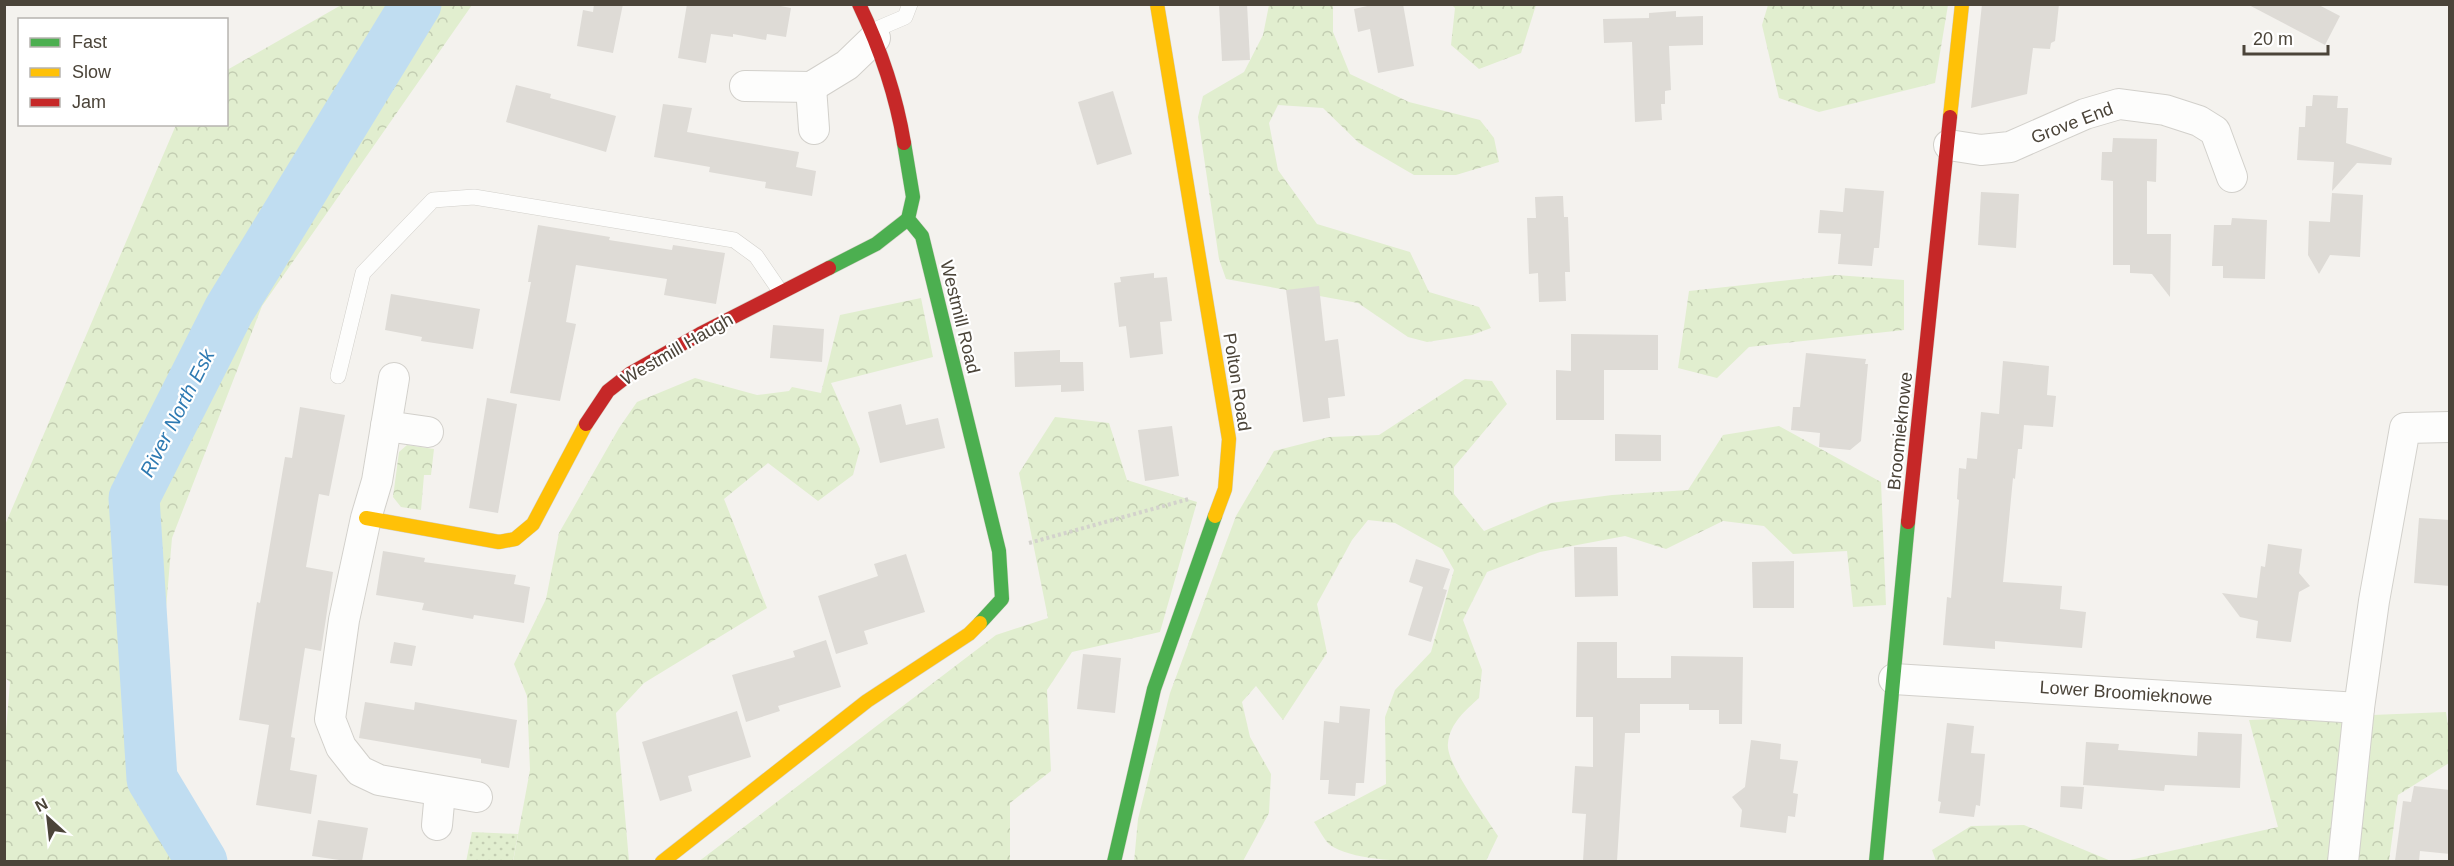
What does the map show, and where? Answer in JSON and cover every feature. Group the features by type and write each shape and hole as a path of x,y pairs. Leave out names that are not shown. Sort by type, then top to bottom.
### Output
{"street":[{"path":"859,4 873,35 899,112 913,197 908,219"},
{"name":"Polton Road","path":"1114,861 1154,689 1225,489 1228,439 1157,4"},
{"name":"Broomieknowe","path":"1876,861 1962,4"},
{"path":"745,86 811,87 847,65 873,35"},
{"path":"811,87 814,129"},
{"name":"Grove End","path":"1949,144 1981,150 2010,147 2085,114 2119,104 2166,110 2199,121 2215,131 2232,177"},
{"name":"Westmill Haugh","path":"366,518 499,542 515,539 533,524 588,419 608,391 631,373 780,291 876,244 908,219"},
{"name":"Westmill Road","path":"662,861 867,701 969,634 1002,599 999,551 922,236 908,219"},
{"path":"394,378 377,481 366,518 344,620 330,719 341,747 360,771 379,780 477,797"},
{"path":"386,426 428,432"},
{"path":"2343,861 2359,708 2374,601 2404,428 2450,427"},
{"name":"Lower Broomieknowe","path":"1894,679 2359,708"},
{"path":"437,825 440,792"}],"lane":[{"path":"873,35 905,17 910,4"},
{"path":"338,376 363,273 434,200 474,197 734,240 756,256 780,291"}],"path":[{"path":"999,551 1225,489"}],"green space":[{"path":"343,4 472,5 262,306 172,538 148,819 179,861 5,861 4,755 10,682 4,677 5,525 176,126 228,126 228,69"},
{"path":"1269,5 1333,5 1333,32 1350,74 1409,102 1480,120 1494,138 1499,162 1456,175 1414,175 1359,143 1323,108 1278,105 1269,123 1278,170 1317,224 1410,252 1429,292 1479,307 1491,328 1472,335 1427,342 1408,337 1358,303 1226,279 1219,259 1198,117 1203,96 1244,72 1263,35"},
{"path":"1452,5 1536,5 1521,53 1479,69 1451,45 1455,8"},
{"path":"1768,5 1948,5 1935,83 1819,112 1779,98 1762,25"},
{"path":"1836,275 1904,280 1904,330 1749,347 1717,378 1678,368 1689,291"},
{"path":"921,298 933,357 831,383 860,449 853,475 818,501 768,463 724,499 767,608 644,683 616,713 629,861 513,862 530,770 527,696 514,664 546,599 559,533 619,428 637,402 695,378 757,395 789,391 792,387 821,393 840,315"},
{"path":"1465,379 1492,381 1507,404 1454,467 1454,494 1484,531 1551,503 1612,495 1688,490 1723,435 1779,426 1881,482 1886,605 1853,607 1847,551 1793,554 1764,526 1723,521 1666,549 1625,536 1540,552 1487,572 1463,620 1482,670 1479,698 1455,723 1448,743 1449,752 1459,776 1498,836 1486,861 1405,861 1362,856 1344,852 1330,845 1314,822 1386,784 1385,717 1395,690 1431,652 1454,570 1442,549 1395,523 1368,520 1352,540 1317,604 1327,653 1283,720 1256,686 1242,702 1250,737 1271,774 1269,813 1243,861 1134,862 1138,819 1170,693 1236,516 1274,451 1329,437 1379,435"},
{"path":"1055,417 1109,423 1127,480 1197,502 1160,632 1072,652 1047,690 1051,771 1010,803 1010,861 698,862 996,635 1048,618 1019,473"},
{"path":"407,445 434,449 431,475 424,475 421,510 401,507 393,497 399,452"},
{"path":"2446,712 2449,732 2449,763 2398,795 2389,861 2121,862 2278,827 2249,720"},
{"path":"2024,825 2111,861 1936,861 1932,850 1971,826"},
{"path":"472,832 518,834 513,861 466,862"}],"building":[{"path":"594,4 623,4 613,53 577,46 583,10 593,12"},
{"path":"687,4 770,4 791,8 786,37 767,34 766,40 733,34 733,37 711,34 706,63 678,58"},
{"path":"1219,4 1247,4 1250,60 1222,61"},
{"path":"1376,4 1403,4 1414,66 1378,73 1370,29 1358,32 1354,9"},
{"path":"1982,4 2059,4 2055,41 2051,43 2050,49 2033,48 2027,94 1971,108"},
{"path":"2247,4 2317,4 2340,16 2325,45"},
{"path":"1676,11 1676,17 1703,16 1703,45 1669,46 1671,90 1665,91 1665,104 1661,104 1662,120 1635,122 1632,42 1604,43 1603,19 1649,18 1649,13"},
{"path":"516,85 551,94 550,98 616,116 606,152 506,122"},
{"path":"1113,91 1132,154 1097,165 1078,102"},
{"path":"2313,95 2338,96 2337,108 2348,108 2346,143 2392,158 2391,165 2357,163 2332,191 2334,162 2297,160 2299,127 2305,127 2306,106 2312,106"},
{"path":"663,104 692,108 687,132 799,152 796,167 816,171 812,196 765,188 766,182 709,172 710,167 654,157"},
{"path":"2113,138 2157,139 2156,182 2147,181 2147,234 2171,234 2170,297 2152,274 2130,273 2130,265 2113,265 2113,181 2101,180 2102,152 2112,152"},
{"path":"1845,188 1884,191 1879,248 1874,248 1872,266 1838,264 1841,234 1818,233 1820,210 1843,212"},
{"path":"1981,192 2019,194 2016,248 1978,245"},
{"path":"2332,193 2363,195 2360,257 2330,255 2319,274 2308,255 2309,221 2330,222"},
{"path":"1563,196 1564,217 1568,217 1570,272 1565,272 1566,301 1539,302 1538,273 1529,274 1527,218 1536,218 1535,197"},
{"path":"2232,218 2267,220 2265,279 2223,278 2223,266 2212,266 2214,225 2231,225"},
{"path":"538,225 672,250 673,245 725,253 716,304 664,295 667,279 576,265 566,322 576,324 560,401 510,393 531,282 528,282"},
{"path":"1154,273 1154,278 1167,277 1172,321 1160,322 1163,354 1130,358 1126,326 1119,327 1114,283 1121,282 1120,277"},
{"path":"1319,286 1325,341 1338,339 1345,396 1328,398 1330,418 1303,422 1286,290"},
{"path":"391,294 480,309 473,349 421,341 422,337 385,330"},
{"path":"773,325 824,329 822,362 770,358"},
{"path":"1571,334 1658,335 1658,370 1604,370 1604,420 1556,420 1556,370 1571,371"},
{"path":"1060,350 1060,362 1083,362 1084,391 1061,392 1061,385 1015,387 1014,352"},
{"path":"1806,353 1866,359 1865,364 1868,364 1861,441 1850,450 1819,447 1820,433 1791,430 1793,407 1800,407"},
{"path":"2003,361 2049,366 2047,395 2056,396 2053,427 2024,425 2022,449 2018,449 2015,479 2013,478 2003,582 2062,586 2060,609 2086,612 2082,648 1995,641 1995,649 1943,645 1947,597 1951,598 1959,500 1957,499 1959,468 1966,469 1967,458 1977,459 1981,412 1999,414"},
{"path":"487,398 517,404 498,513 469,508"},
{"path":"901,404 906,425 938,418 945,448 880,463 868,412"},
{"path":"300,407 345,415 329,496 319,494 306,567 333,572 321,651 305,648 291,737 295,738 290,770 317,775 311,814 256,805 269,725 239,720 257,602 260,603 285,457 292,458"},
{"path":"1172,426 1179,476 1145,481 1138,430"},
{"path":"1615,434 1661,435 1661,461 1615,461"},
{"path":"2419,518 2450,520 2450,586 2414,583"},
{"path":"2268,544 2302,549 2299,573 2310,586 2299,592 2291,642 2256,638 2258,621 2240,617 2222,593 2257,598 2261,566 2265,567"},
{"path":"1574,547 1617,547 1618,596 1575,597"},
{"path":"383,551 425,558 424,562 516,575 514,584 530,587 524,623 474,615 473,619 422,610 424,603 376,595"},
{"path":"906,554 925,612 864,631 868,644 836,654 818,596 878,576 874,564"},
{"path":"1416,559 1450,569 1443,589 1447,590 1431,642 1408,635 1423,587 1409,582"},
{"path":"1794,561 1794,608 1753,608 1752,562"},
{"path":"826,640 841,687 778,706 780,711 746,722 732,675 795,657 793,651"},
{"path":"394,642 416,646 412,666 390,663"},
{"path":"1577,642 1617,642 1617,678 1671,678 1671,656 1743,657 1742,724 1719,724 1719,710 1689,710 1689,704 1640,704 1640,733 1625,733 1617,861 1583,861 1586,814 1572,813 1575,766 1593,767 1593,717 1576,717"},
{"path":"1083,654 1121,658 1115,713 1077,709"},
{"path":"365,702 414,710 415,702 517,720 509,768 481,763 481,759 359,738"},
{"path":"1340,706 1370,709 1364,783 1356,783 1355,796 1328,794 1329,780 1320,780 1324,721 1339,723"},
{"path":"737,711 751,757 688,776 692,791 660,801 642,742"},
{"path":"1947,723 1974,726 1971,753 1985,754 1980,806 1976,805 1974,817 1939,813 1941,802 1938,801"},
{"path":"2198,732 2242,734 2240,788 2165,785 2164,791 2083,785 2086,742 2119,744 2118,750 2197,756"},
{"path":"1751,740 1781,744 1780,759 1798,761 1793,793 1798,794 1795,817 1788,816 1786,833 1740,827 1742,810 1732,797 1745,787"},
{"path":"2061,786 2084,787 2082,809 2060,807"},
{"path":"2414,786 2450,790 2450,854 2420,851 2419,861 2395,861 2403,801 2411,802"},
{"path":"318,820 368,828 362,861 312,856"}],"waterway":[{"name":"River North Esk","path":"202,862 152,779 134,498 229,310 416,4"}],"traffic: fast":[{"path":"904,143 913,197 908,219 922,236 999,551 1002,599 980,623"},
{"path":"829,268 876,244 908,219"},
{"path":"1114,862 1154,689 1215,516"},
{"path":"1876,862 1908,522"}],"traffic: slow":[{"path":"1157,4 1229,439 1225,489 1215,516"},
{"path":"1950,117 1962,4"},
{"path":"366,518 499,542 515,539 533,524 586,424"},
{"path":"662,862 867,701 969,634 980,623"}],"traffic: jam":[{"path":"859,4 886,72 897,107 904,143"},
{"path":"1908,522 1950,117"},
{"path":"586,424 608,391 631,373 700,334 829,268"}]}
